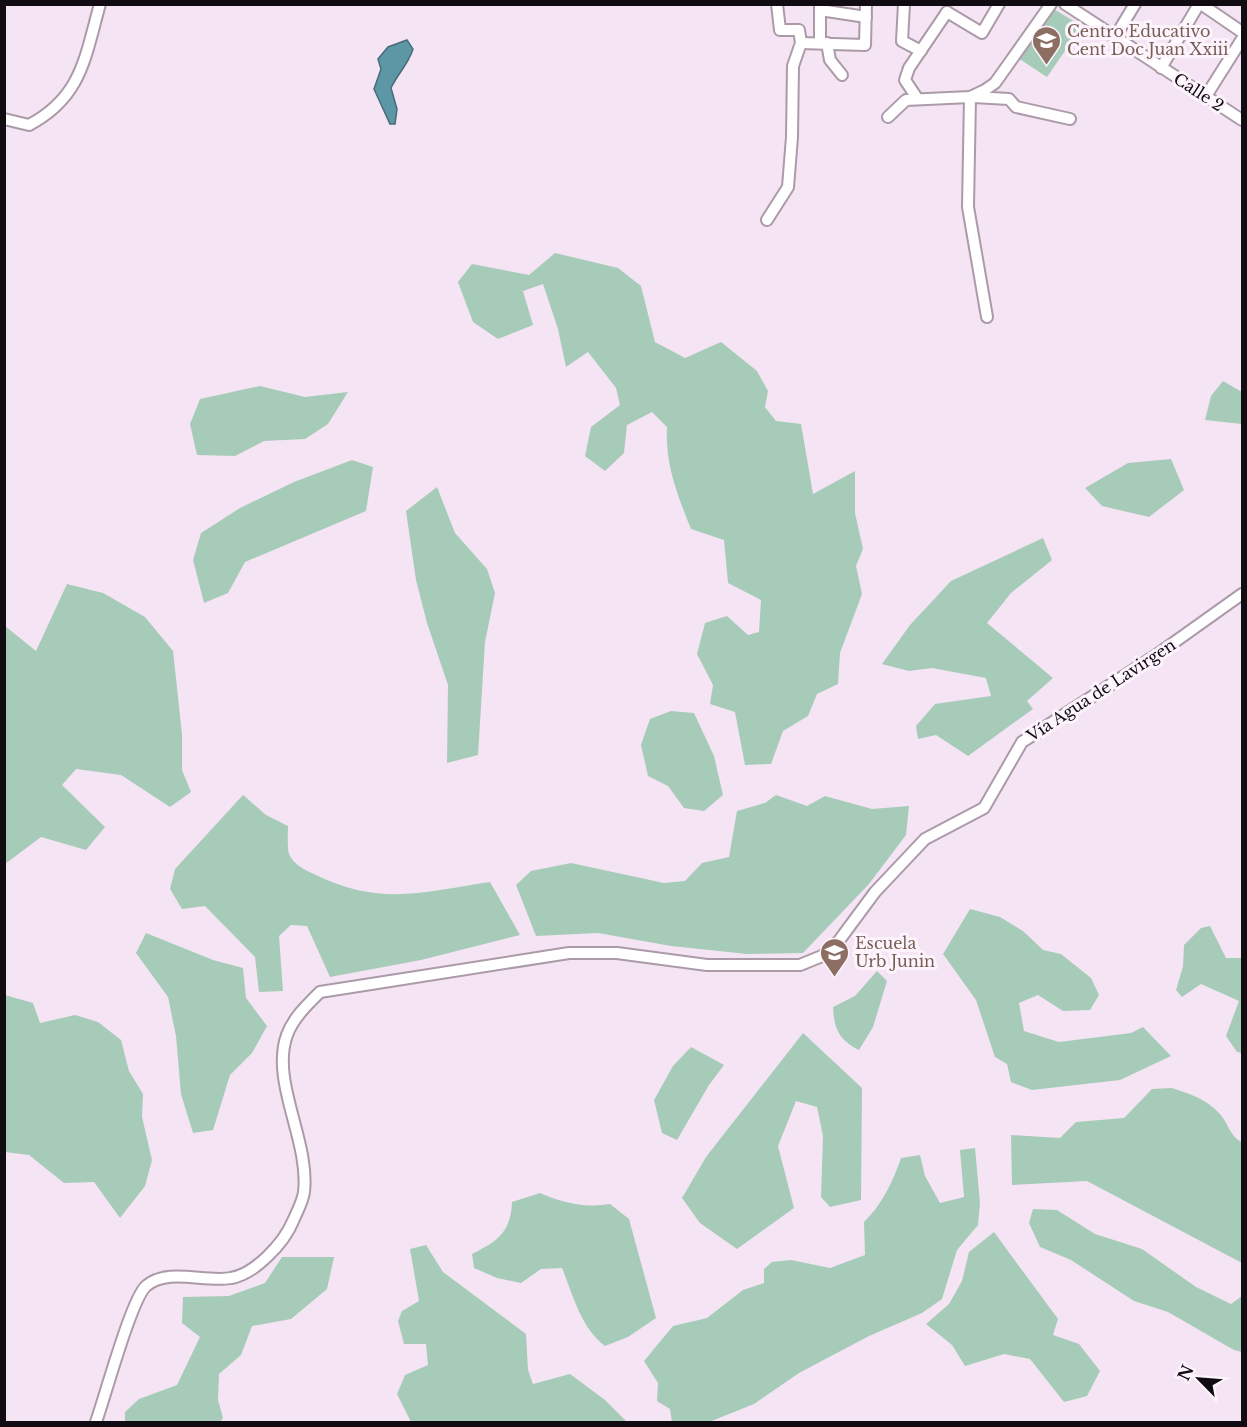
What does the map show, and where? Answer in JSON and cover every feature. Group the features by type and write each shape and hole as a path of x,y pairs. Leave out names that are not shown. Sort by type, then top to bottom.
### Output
{"street":[{"path":"4,119 29,125 38,120 72,90 80,76 100,4"},
{"path":"767,220 788,187 792,138 793,66 801,43 799,30 780,30 777,4"},
{"path":"801,43 865,45 866,4"},
{"path":"904,4 902,41 921,51"},
{"path":"916,98 904,80 946,8 982,33 999,4"},
{"path":"970,97 995,83 1051,4"},
{"name":"Calle 2","path":"1065,4 1242,120"},
{"path":"1115,37 1135,4"},
{"path":"1161,68 1200,4 1242,32"},
{"path":"842,75 830,60 824,43 820,7 866,17"},
{"path":"1206,96 1242,39"},
{"path":"970,97 968,207 987,317"},
{"path":"888,117 906,100 970,97 1009,99 1016,107 1070,119"},
{"name":"Vía Agua de Lavirgen","path":"96,1422 140,1294 147,1285 168,1277 232,1278 275,1250 292,1224 304,1194 304,1158 286,1083 283,1056 287,1034 302,1011 320,992 569,953 616,953 707,964 800,965 822,956 838,942 875,892 925,839 984,808 1022,742 1155,656 1242,594"}],"green space":[{"path":"1052,8 1082,26 1047,77 1018,58"},
{"path":"555,253 618,268 641,286 655,342 685,358 721,342 757,371 768,391 765,407 776,421 801,424 813,494 855,471 855,513 863,549 856,566 862,594 840,653 838,684 817,694 808,716 783,731 771,764 745,765 735,712 710,704 713,685 697,654 705,623 727,616 748,635 759,632 761,600 728,583 724,540 691,529 670,466 667,427 652,412 627,425 624,453 605,471 585,456 591,427 620,405 616,388 588,352 566,367 558,329 543,284 523,291 533,325 498,339 473,322 458,282 472,264 529,275"},
{"path":"1223,381 1242,392 1242,424 1205,420 1211,396"},
{"path":"260,386 305,397 348,392 328,424 305,439 264,441 235,456 197,455 190,424 200,399"},
{"path":"1171,459 1184,490 1149,517 1102,506 1085,488 1128,463"},
{"path":"352,460 373,467 366,511 245,562 228,593 204,603 193,560 201,533 240,508 294,482"},
{"path":"437,487 455,533 487,569 495,593 485,642 478,755 447,763 448,685 427,623 416,580 406,511"},
{"path":"1043,538 1052,560 1011,593 987,623 1053,678 1027,701 1033,709 968,756 936,735 918,739 916,726 935,704 991,696 986,678 932,668 909,671 882,664 910,625 951,581"},
{"path":"67,584 103,593 145,617 173,651 182,734 182,770 191,792 170,807 121,775 76,769 62,785 105,827 86,850 41,837 5,864 5,626 36,651"},
{"path":"671,711 694,713 714,756 723,795 704,811 684,808 668,786 648,776 641,745 650,719"},
{"path":"243,795 266,815 288,826 289,854 298,865 310,872 341,885 383,894 423,892 490,882 520,935 421,960 330,977 307,926 291,925 279,936 283,991 259,992 255,957 205,906 182,909 170,889 175,869"},
{"path":"776,795 807,806 825,796 872,809 909,806 906,835 869,884 803,953 747,954 671,946 598,933 536,936 516,885 531,871 571,863 664,883 685,881 702,863 729,857 737,811 765,803"},
{"path":"970,909 1000,917 1023,931 1043,950 1061,954 1091,978 1099,995 1090,1010 1063,1011 1038,995 1019,1003 1024,1031 1059,1042 1131,1033 1143,1027 1171,1056 1120,1080 1032,1090 1011,1082 1007,1064 995,1057 976,1000 943,954"},
{"path":"1210,926 1226,958 1242,958 1242,1053 1237,1052 1226,1036 1239,1001 1201,984 1182,997 1176,990 1183,966 1184,945 1201,928"},
{"path":"146,933 213,960 243,968 246,998 267,1026 252,1053 230,1075 213,1130 193,1133 181,1094 176,1036 168,997 136,953"},
{"path":"877,971 887,981 873,1027 859,1050 842,1038 836,1028 833,1007 855,996"},
{"path":"5,995 33,1003 40,1023 75,1015 98,1022 121,1040 129,1071 143,1094 142,1117 152,1160 145,1186 120,1218 94,1182 64,1183 29,1155 5,1152"},
{"path":"803,1033 862,1088 861,1200 830,1207 821,1197 823,1136 817,1107 796,1101 778,1146 794,1208 737,1249 700,1223 682,1198 706,1157"},
{"path":"691,1047 724,1065 709,1085 677,1140 662,1133 654,1100 673,1066"},
{"path":"1172,1088 1209,1104 1222,1117 1235,1137 1242,1142 1242,1263 1087,1181 1012,1185 1011,1135 1060,1138 1076,1122 1124,1118 1152,1089"},
{"path":"975,1148 980,1203 978,1225 957,1250 942,1299 922,1313 869,1336 799,1373 754,1404 709,1422 672,1422 670,1409 657,1401 658,1383 644,1361 673,1326 707,1318 743,1290 764,1283 764,1269 772,1262 791,1260 830,1268 865,1255 864,1222 886,1192 901,1158 920,1155 925,1176 940,1203 964,1197 960,1150"},
{"path":"540,1193 574,1204 610,1204 629,1219 656,1318 628,1337 605,1346 584,1321 562,1268 541,1269 521,1283 497,1278 474,1268 472,1254 501,1235 509,1222 512,1202"},
{"path":"1033,1209 1057,1210 1095,1234 1142,1249 1196,1287 1231,1304 1242,1296 1242,1352 1234,1350 1168,1312 1134,1301 1071,1260 1040,1247 1029,1223"},
{"path":"994,1232 1058,1319 1053,1335 1079,1344 1100,1371 1087,1396 1064,1402 1030,1359 1004,1354 965,1366 952,1345 926,1324 949,1304 962,1281 969,1252"},
{"path":"426,1245 443,1272 526,1334 528,1370 533,1384 570,1374 605,1400 627,1422 411,1422 397,1394 405,1375 428,1365 426,1344 404,1344 398,1321 402,1311 419,1301 410,1249"},
{"path":"282,1257 334,1257 327,1289 291,1319 252,1326 241,1355 219,1374 218,1400 223,1418 220,1422 125,1422 125,1412 139,1399 177,1385 200,1337 182,1323 183,1297 229,1296 265,1283"}],"water":[{"path":"407,40 413,49 391,88 397,109 395,124 390,124 374,89 381,69 378,59 388,47"}],"place":[{"name":"Centro Educativo Cent Doc Juan Xxiii","path":"1046,66"},
{"name":"Escuela Urb Junin","path":"834,978"}]}
